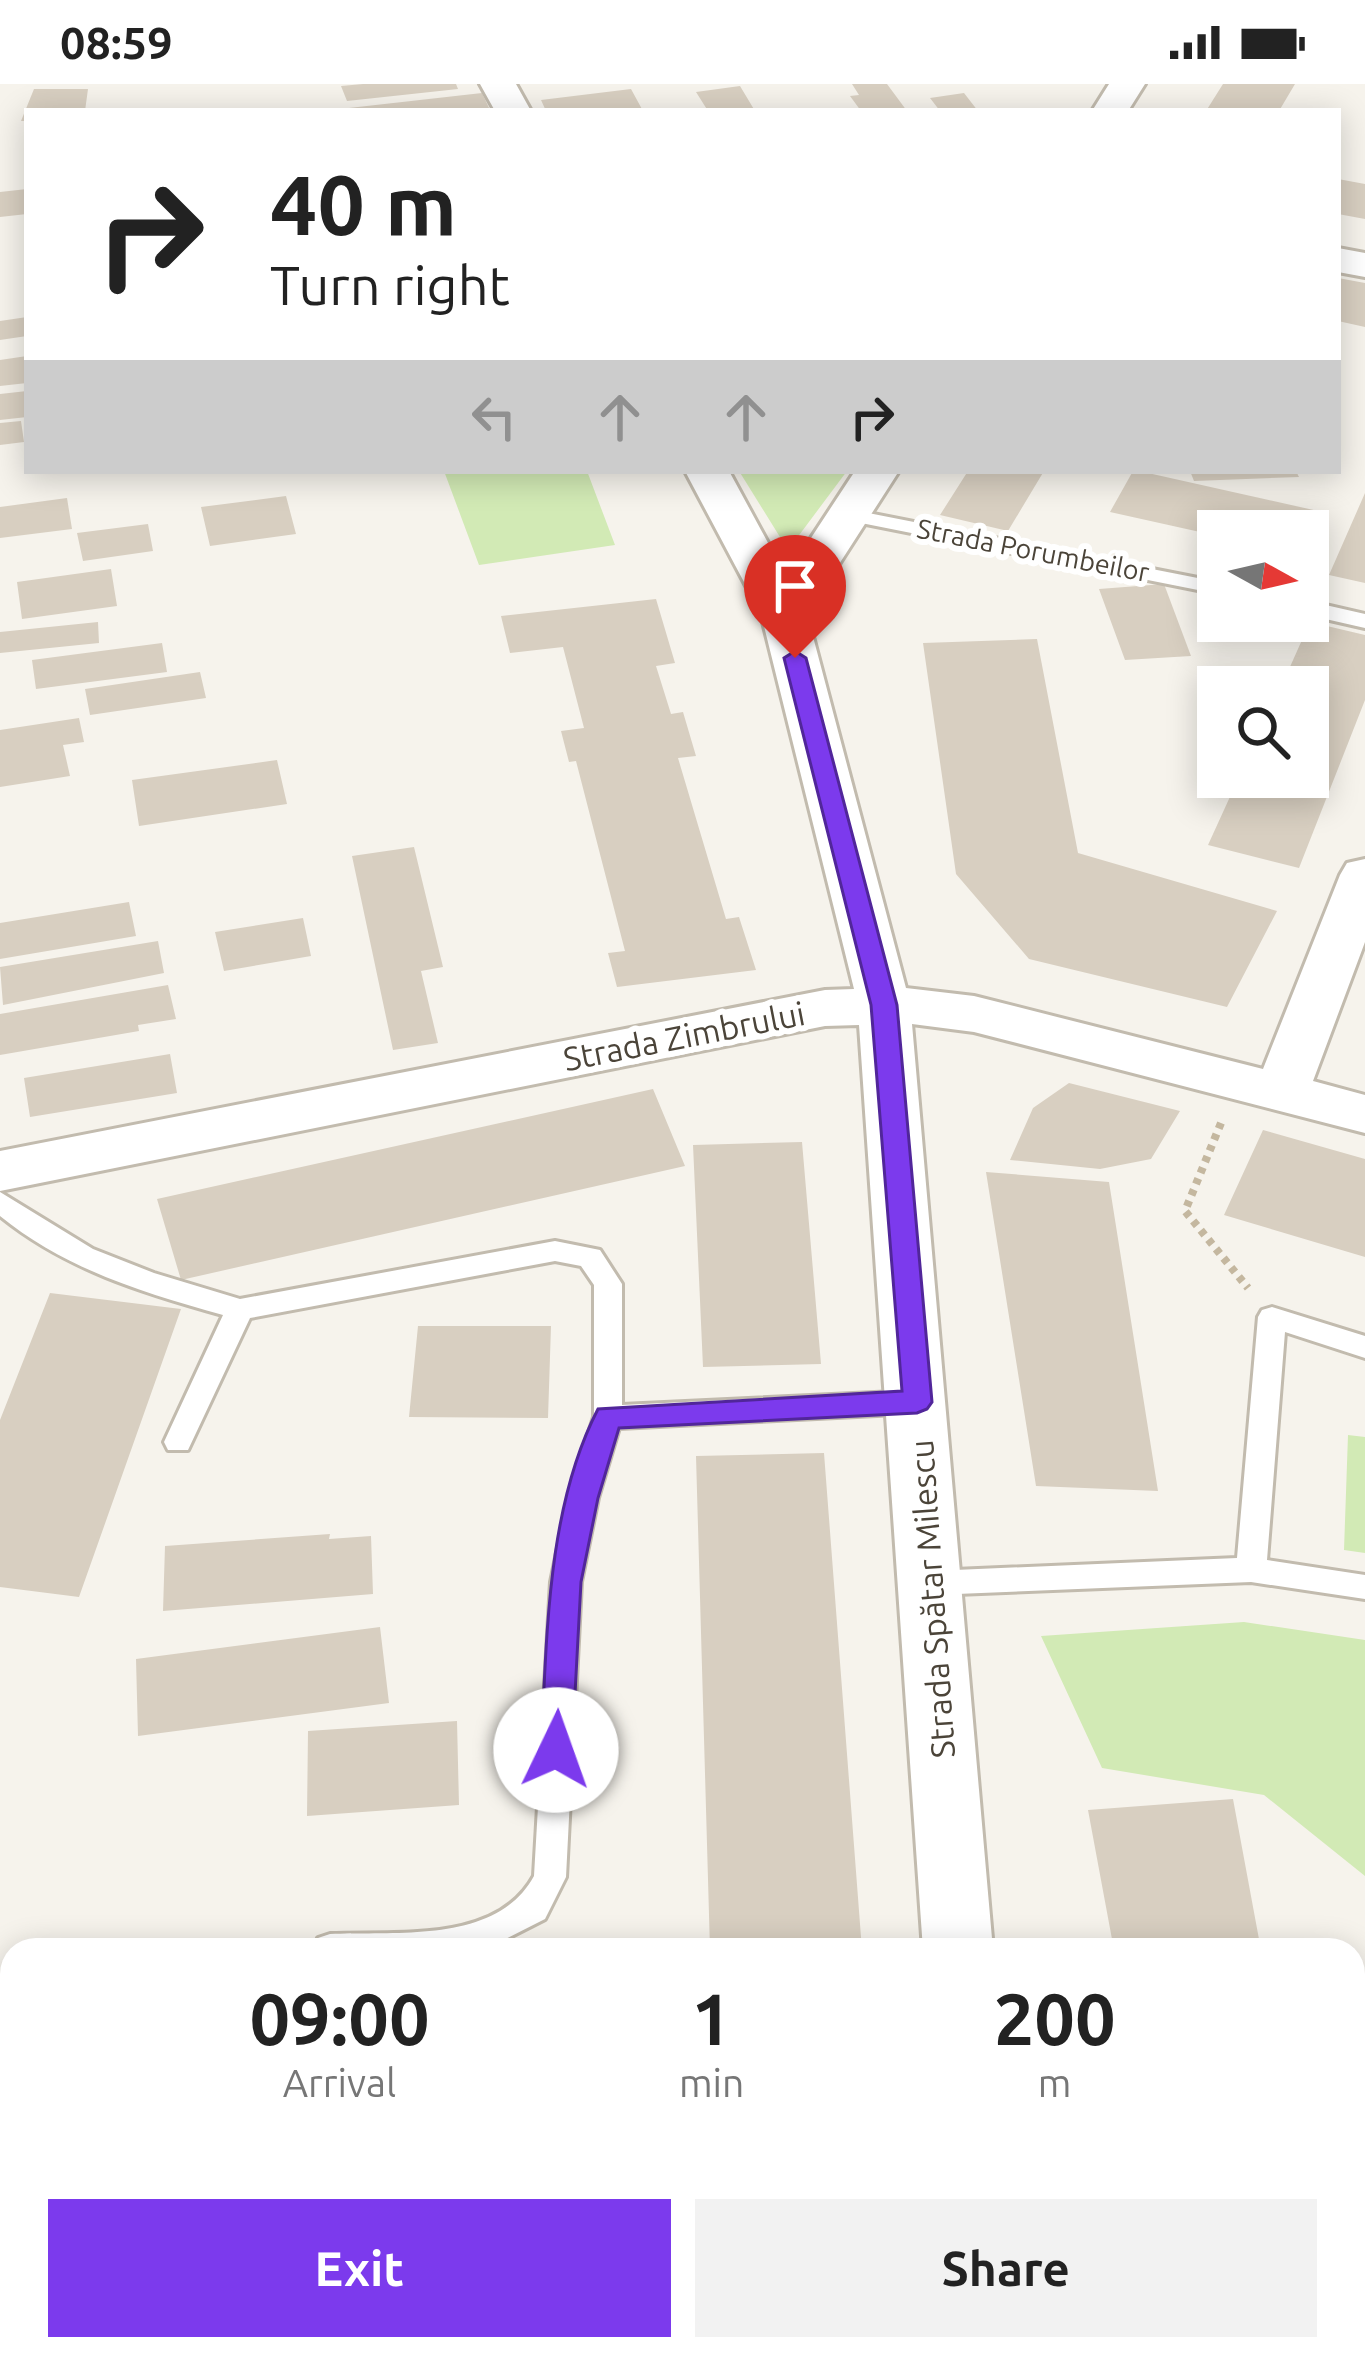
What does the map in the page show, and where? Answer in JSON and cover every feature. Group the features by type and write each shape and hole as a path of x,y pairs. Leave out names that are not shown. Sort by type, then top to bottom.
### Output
{"street":[{"name":"Strada Spătar Milescu","path":"709,474 784,614 884,1005 957,1938"},
{"path":"784,614 875,474"},
{"path":"1260,1085 1365,875"},
{"name":"Strada Zimbrului","path":"0,1171 825,1008 884,1005 974,1014 1365,1114"}],"lane":[{"name":"Strada Porumbeilor","path":"848,515 1197,583"},
{"path":"1329,613 1365,621"},
{"path":"0,1202 39,1237 142,1282 240,1310 555,1251 590,1257 608,1284 608,1417 583,1498 566,1582 550,1877 533,1909 475,1938"},
{"path":"178,1442 240,1310"},
{"path":"1251,1570 1272,1317 1365,1347"},
{"path":"608,1417 917,1402"},
{"path":"932,1583 1251,1570 1365,1587"}],"path":[{"path":"1260,1085 1185,1211 1272,1317"}],"green space":[{"path":"445,474 588,474 615,545 479,565"},
{"path":"741,474 845,474 788,550"},
{"path":"1348,1435 1365,1437 1365,1553 1344,1550"},
{"path":"1244,1622 1365,1640 1365,1876 1264,1795 1102,1768 1041,1636"}],"building":[{"path":"456,84 458,89 347,101 341,86"},
{"path":"852,84 887,84 905,108 859,108 850,96 859,95"},
{"path":"1223,84 1295,84 1281,108 1208,108"},
{"path":"740,86 753,108 706,108 696,92"},
{"path":"34,89 88,89 85,108 26,108"},
{"path":"631,89 641,108 545,108 541,100"},
{"path":"482,93 489,108 349,108"},
{"path":"964,93 976,108 938,108 930,98"},
{"path":"1341,180 1365,184 1365,219 1341,215"},
{"path":"24,189 24,214 0,217 0,192"},
{"path":"1341,279 1365,283 1365,327 1341,322"},
{"path":"24,317 24,336 0,340 0,321"},
{"path":"24,356 24,383 0,386 0,360"},
{"path":"24,391 24,417 0,420 0,394"},
{"path":"21,421 24,442 0,445 0,423"},
{"path":"966,474 1042,474 1008,531 940,515"},
{"path":"1131,474 1152,474 1314,510 1197,510 1197,531 1110,512"},
{"path":"1191,474 1299,477 1194,481"},
{"path":"1365,493 1365,583 1329,575"},
{"path":"286,496 296,534 210,546 201,507"},
{"path":"67,498 72,529 0,538 0,507"},
{"path":"148,524 153,551 83,561 77,533"},
{"path":"111,569 117,606 22,619 17,582"},
{"path":"1164,584 1191,656 1125,660 1099,589"},
{"path":"656,599 675,663 656,666 671,714 683,712 696,756 678,758 726,919 739,917 756,970 617,987 608,953 625,951 576,761 569,762 561,731 584,728 563,647 510,653 501,616"},
{"path":"98,622 99,643 0,653 0,632"},
{"path":"1329,626 1365,635 1365,700 1329,792 1329,666 1290,666 1301,642 1329,642"},
{"path":"1037,639 1078,853 1277,911 1227,1007 1029,959 956,874 923,643"},
{"path":"162,643 167,672 36,689 32,660"},
{"path":"200,672 206,698 90,715 85,689"},
{"path":"79,718 84,742 63,745 70,776 0,787 0,730"},
{"path":"277,760 287,804 139,826 132,780"},
{"path":"1229,798 1326,798 1299,868 1208,845"},
{"path":"414,847 443,967 421,971 438,1043 393,1050 352,856"},
{"path":"129,902 136,936 0,959 0,923"},
{"path":"303,918 311,956 224,971 215,932"},
{"path":"158,941 164,973 3,1005 0,967"},
{"path":"168,985 176,1019 138,1025 139,1031 0,1055 0,1014"},
{"path":"170,1054 177,1093 30,1117 24,1078"},
{"path":"1069,1083 1180,1111 1151,1159 1100,1169 1010,1160 1033,1108"},
{"path":"653,1089 685,1166 181,1280 157,1199"},
{"path":"1263,1130 1365,1159 1365,1257 1224,1215"},
{"path":"802,1142 821,1364 703,1367 693,1145"},
{"path":"986,1172 1109,1182 1158,1491 1036,1486"},
{"path":"50,1293 181,1309 79,1597 0,1587 0,1420"},
{"path":"418,1326 551,1326 548,1418 409,1417"},
{"path":"824,1453 861,1938 710,1938 696,1456"},
{"path":"330,1534 329,1539 371,1536 373,1594 163,1611 165,1546"},
{"path":"380,1627 389,1703 138,1736 136,1659"},
{"path":"457,1721 459,1805 307,1816 308,1731"},
{"path":"1233,1799 1259,1938 1112,1938 1088,1810"}],"route":[{"path":"556,1750 566,1582 583,1498 608,1417 917,1402 884,1005 795,658"}]}
